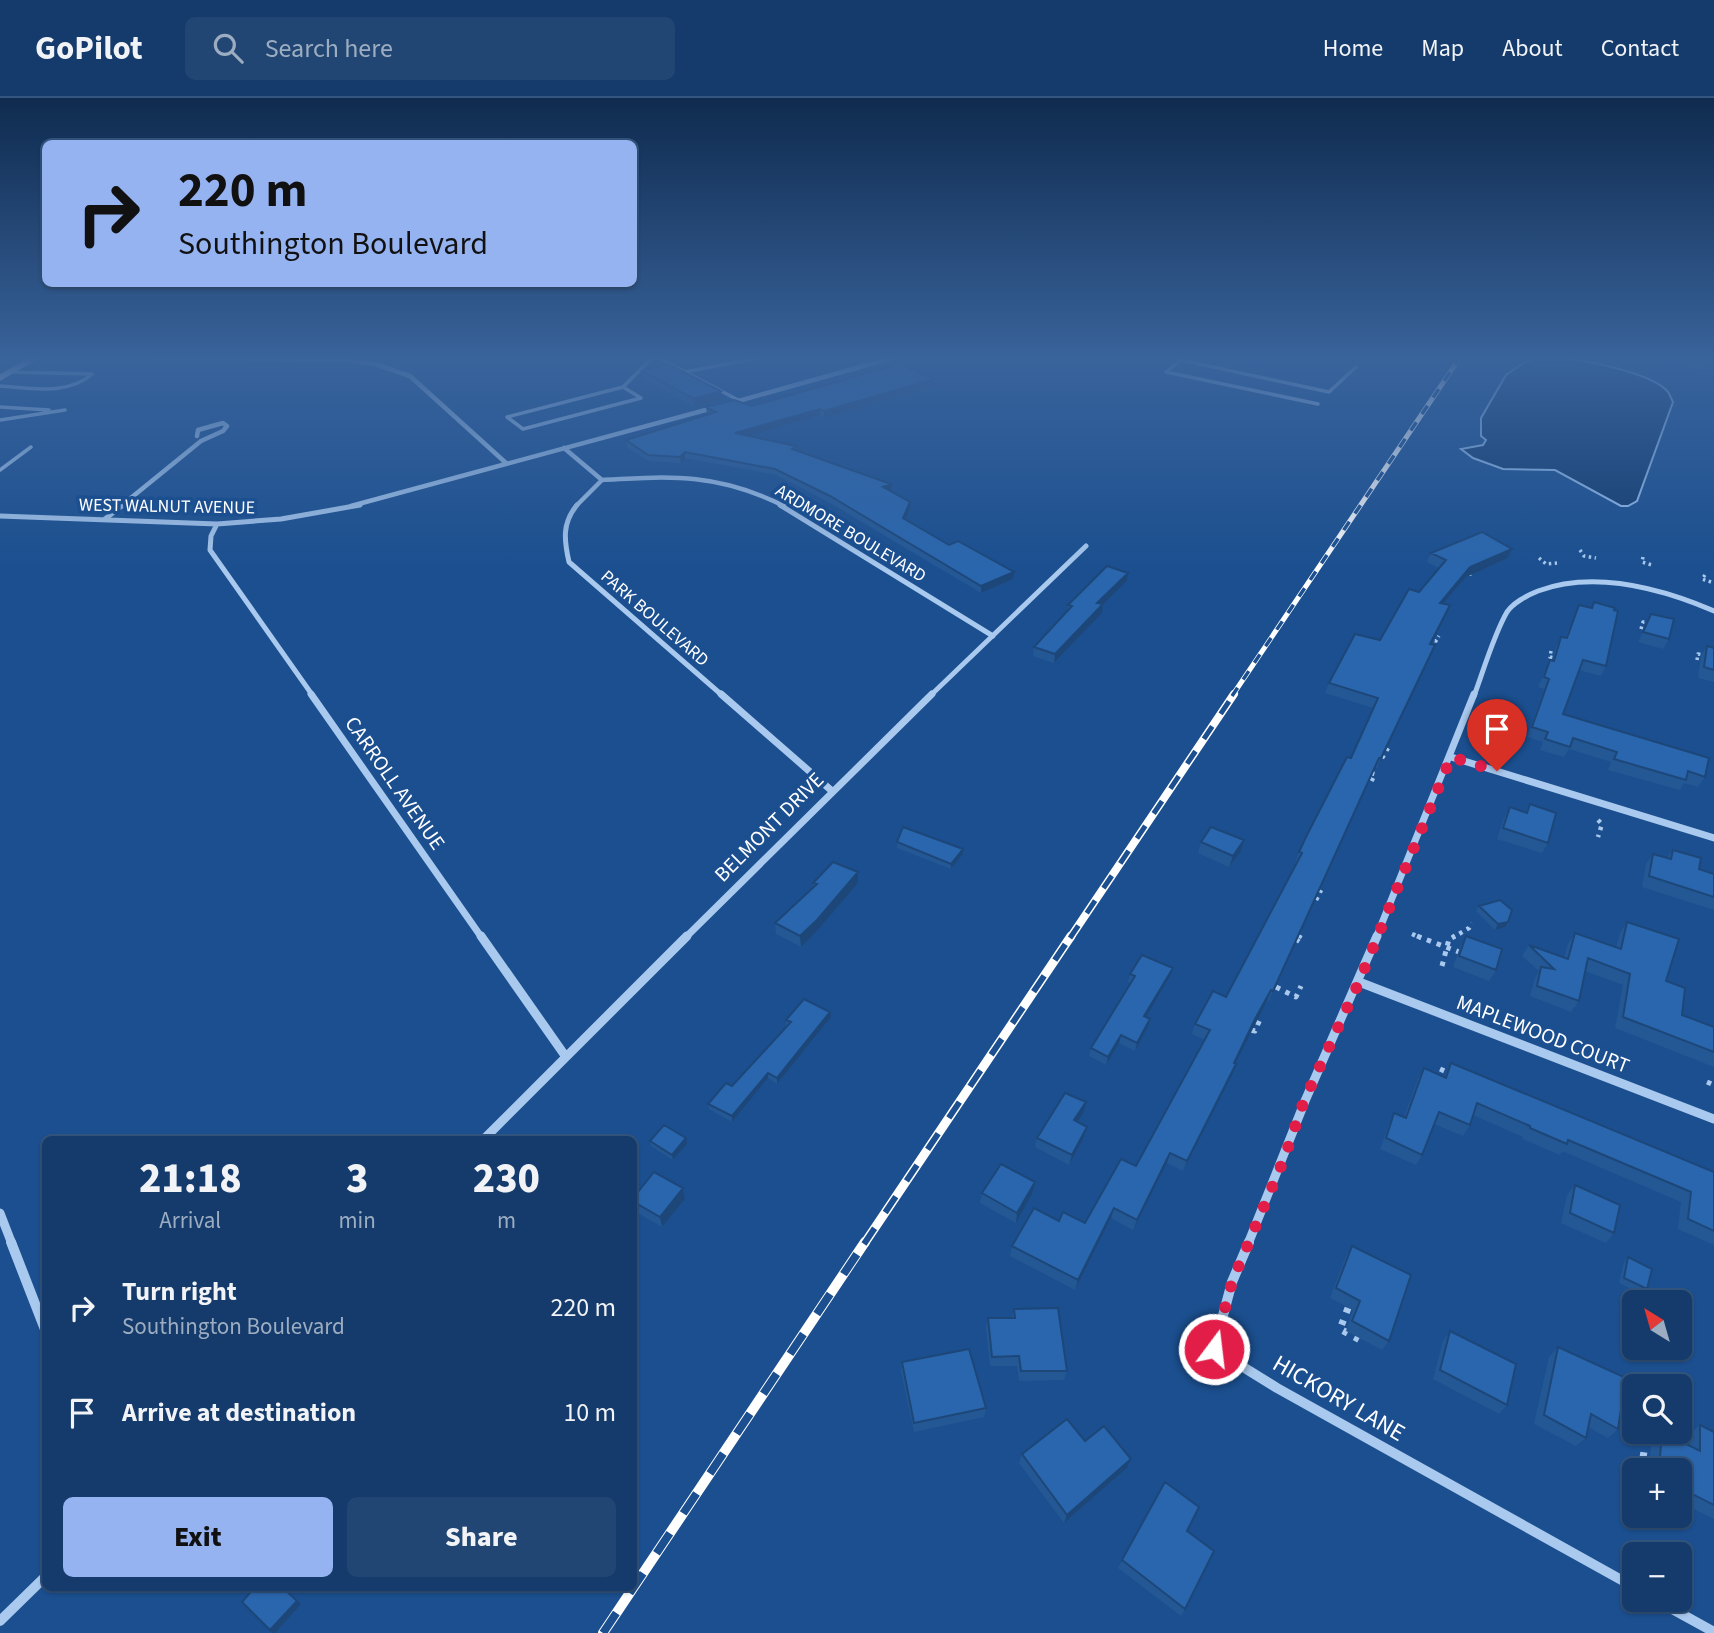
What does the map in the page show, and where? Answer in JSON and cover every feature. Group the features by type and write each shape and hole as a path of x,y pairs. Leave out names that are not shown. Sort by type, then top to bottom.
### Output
{"street":[{"path":"197,436 198,430 203,428"},
{"path":"104,520 201,441 226,428"},
{"path":"467,428 506,463"},
{"name":"WEST WALNUT AVENUE","path":"0,516 217,524 281,519 358,505 641,428"},
{"path":"564,448 602,480"},
{"name":"ARDMORE BOULEVARD","path":"602,480 704,480 735,485 761,495 791,510 993,636"},
{"name":"PARK BOULEVARD","path":"602,480 568,514 562,537 569,562 832,791"},
{"name":"CARROLL AVENUE","path":"217,524 211,536 210,550 566,1057"},
{"name":"BELMONT DRIVE","path":"487,1136 832,791 1086,546"},
{"name":"HICKORY LANE","path":"1622,1580 1277,1388 1214,1349 1232,1282 1329,1043 1359,982 1508,610 1521,597 1541,588 1568,582 1597,582 1664,593 1693,601 1714,611"},
{"path":"1451,757 1714,838"},
{"name":"MAPLEWOOD COURT","path":"1359,982 1714,1119"},
{"path":"0,1213 42,1322"},
{"path":"0,1621 42,1580"},
{"path":"1678,1612 1714,1632"}],"lane":[{"path":"0,470 31,447"}],"path":[{"path":"1580,550 1584,556 1596,558"},
{"path":"1643,557 1642,562 1652,565"},
{"path":"1539,558 1546,564 1557,563"},
{"path":"1456,571 1468,576 1475,574"},
{"path":"1705,575 1702,579 1714,583"},
{"path":"1641,629 1643,622 1656,625"},
{"path":"1421,637 1436,641 1439,636"},
{"path":"1551,651 1550,656 1558,659"},
{"path":"1698,660 1698,654 1712,657"},
{"path":"1382,758 1388,748"},
{"path":"1371,773 1375,774 1371,782"},
{"path":"1587,816 1601,822 1598,836"},
{"path":"1316,900 1321,890"},
{"path":"1442,966 1449,939 1469,928 1472,923"},
{"path":"1296,942 1302,932"},
{"path":"1412,934 1458,952"},
{"path":"1276,987 1296,996 1301,986"},
{"path":"1251,1030 1255,1031 1261,1017"},
{"path":"1434,1086 1440,1069 1459,1077"},
{"path":"1707,1082 1714,1085"},
{"path":"1348,1308 1340,1329 1362,1341"}],"water":[{"path":"1481,428 1664,428 1637,501 1628,506 1621,506 1555,470 1503,469 1473,458 1461,449 1483,445 1486,440 1481,436"}],"building":[{"path":"666,428 754,428 735,433 796,446 792,449 891,484 883,487 910,502 903,518 949,545 958,541 1014,572 981,586 830,496 775,469 685,452 680,457 648,455 626,440"},
{"path":"1482,532 1512,549 1470,567 1440,603 1450,605 1430,644 1435,645 1379,758 1273,991 1271,990 1255,1019 1234,1063 1236,1064 1187,1161 1170,1153 1137,1220 1114,1208 1078,1280 1012,1246 1034,1208 1059,1221 1063,1212 1085,1223 1121,1159 1136,1166 1210,1030 1195,1024 1213,991 1226,997 1302,853 1299,852 1306,837 1347,757 1351,758 1378,698 1329,683 1355,634 1380,640 1409,589 1419,592 1446,560 1431,553"},
{"path":"1107,566 1128,573 1097,603 1103,604 1055,654 1034,647 1072,606 1068,605"},
{"path":"1594,602 1618,611 1606,666 1583,660 1563,714 1709,758 1705,777 1688,771 1686,780 1614,759 1617,752 1573,738 1570,747 1545,739 1548,732 1532,727 1549,679 1544,677 1550,660 1554,661 1561,637 1567,638 1579,605 1592,608"},
{"path":"1651,614 1674,619 1669,639 1643,632"},
{"path":"1707,646 1714,648 1714,670 1704,667"},
{"path":"1530,804 1556,813 1548,843 1503,828 1510,807 1527,813"},
{"path":"903,827 963,849 951,864 897,842"},
{"path":"1211,827 1244,840 1233,856 1201,842"},
{"path":"1673,850 1701,858 1699,869 1714,874 1714,897 1649,876 1653,854 1671,859"},
{"path":"833,862 858,872 817,920 800,936 775,923 817,884 813,883"},
{"path":"1500,900 1512,910 1508,922 1498,924 1479,906"},
{"path":"1627,922 1679,939 1666,981 1685,988 1682,1015 1714,1027 1714,1052 1623,1017 1630,974 1588,958 1579,1001 1537,986 1541,967 1554,969 1529,945 1568,959 1575,933 1621,949"},
{"path":"1466,936 1502,949 1496,970 1459,956"},
{"path":"1142,955 1173,968 1144,1016 1150,1019 1137,1043 1121,1035 1108,1057 1091,1048 1135,976 1130,974"},
{"path":"804,999 830,1012 777,1078 768,1073 732,1116 708,1104 726,1083 732,1086 791,1022 786,1020"},
{"path":"1451,1063 1714,1172 1714,1231 1688,1219 1691,1192 1568,1140 1567,1144 1477,1103 1470,1125 1439,1112 1422,1155 1386,1138 1394,1113 1406,1118 1424,1068 1446,1078"},
{"path":"1065,1093 1086,1102 1074,1120 1087,1127 1072,1155 1037,1138"},
{"path":"664,1125 686,1138 672,1155 650,1141"},
{"path":"1001,1164 1035,1182 1017,1213 982,1193"},
{"path":"654,1172 683,1188 660,1217 637,1204 637,1193"},
{"path":"1575,1185 1620,1205 1614,1233 1570,1213"},
{"path":"1352,1246 1411,1275 1389,1341 1352,1321 1360,1301 1336,1288"},
{"path":"1628,1257 1652,1269 1647,1289 1624,1278"},
{"path":"1058,1308 1067,1371 1021,1371 1019,1356 992,1357 988,1318 1015,1318 1014,1309"},
{"path":"1450,1331 1516,1364 1507,1405 1440,1370"},
{"path":"1558,1347 1622,1376 1618,1429 1591,1414 1586,1438 1544,1415"},
{"path":"969,1349 986,1408 914,1423 902,1362"},
{"path":"1067,1419 1085,1441 1104,1426 1131,1459 1067,1515 1022,1454"},
{"path":"1700,1425 1714,1432 1714,1505 1692,1494 1692,1458 1660,1458 1661,1444 1686,1444 1700,1451"},
{"path":"1165,1482 1199,1507 1187,1531 1214,1551 1185,1609 1122,1560"},
{"path":"252,1591 286,1591 297,1601 270,1630 242,1602"}],"railway":[{"path":"1232,696 1413,428"},
{"path":"1070,938 1234,694"},
{"path":"864,1244 1071,936"},
{"path":"637,1582 865,1242"},
{"path":"603,1633 631,1591"}],"route":[{"path":"1214,1349 1232,1282 1284,1159 1304,1101 1359,982 1451,757 1497,771"}]}
